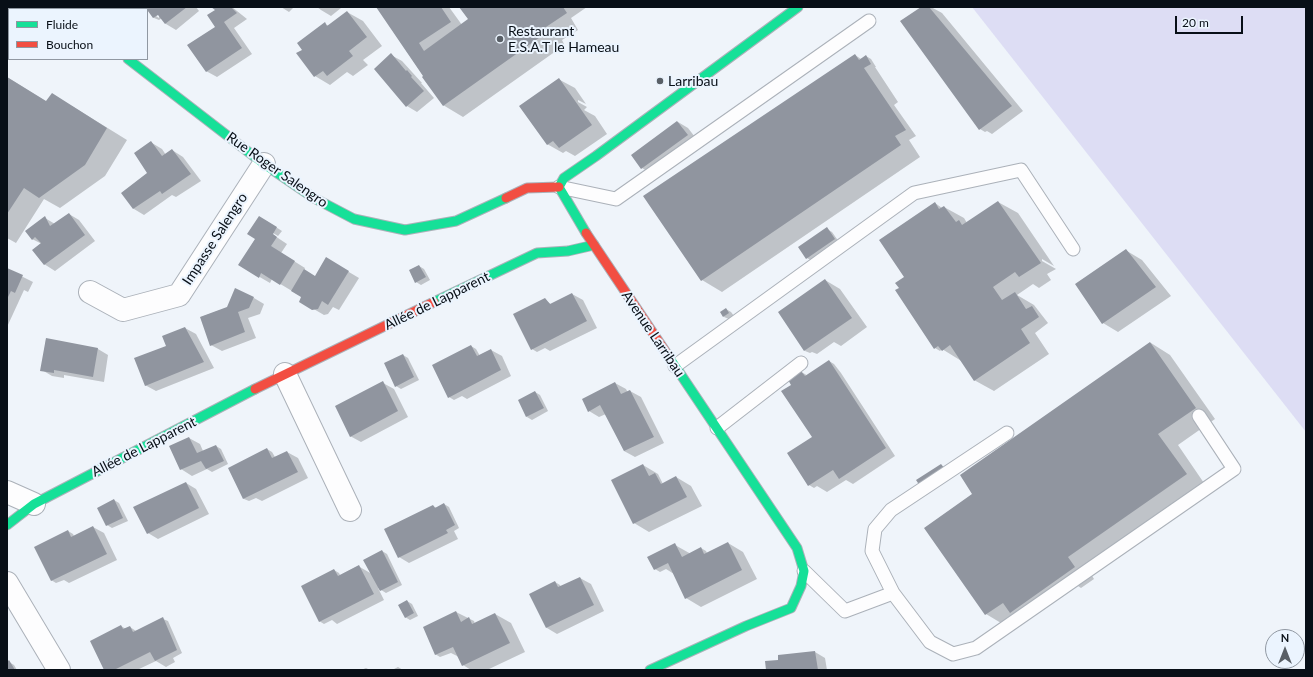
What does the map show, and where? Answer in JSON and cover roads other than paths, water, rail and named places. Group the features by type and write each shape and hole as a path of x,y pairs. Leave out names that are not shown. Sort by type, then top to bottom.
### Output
{"street":[{"path":"559,187 564,178 651,116 798,7"},
{"name":"Rue Roger Salengro","path":"129,60 264,164 314,198 354,219 405,230 456,221 527,188 559,187"},
{"name":"Impasse Salengro","path":"90,292 123,310 179,295 264,164"},
{"name":"Avenue Larribau","path":"559,187 576,218 797,548 804,571 802,586 791,608 746,626 650,670"},
{"name":"Allée de Lapparent","path":"7,525 34,504 285,374 537,253 568,251 594,245"},
{"path":"285,374 350,510"},
{"path":"7,492 34,504"},
{"path":"7,583 59,670"}],"lane":[{"path":"559,187 616,199 869,21"},
{"path":"675,366 914,193 1021,170 1073,249"},
{"path":"717,428 802,363"},
{"path":"1007,433 891,510 875,529 872,551 893,593 930,642 953,654 976,648 1234,469 1199,416"},
{"path":"804,571 845,611 893,593"}],"place":[{"name":"Restaurant E.S.A.T le Hameau","path":"500,39"},
{"name":"Larribau","path":"660,81"}]}
